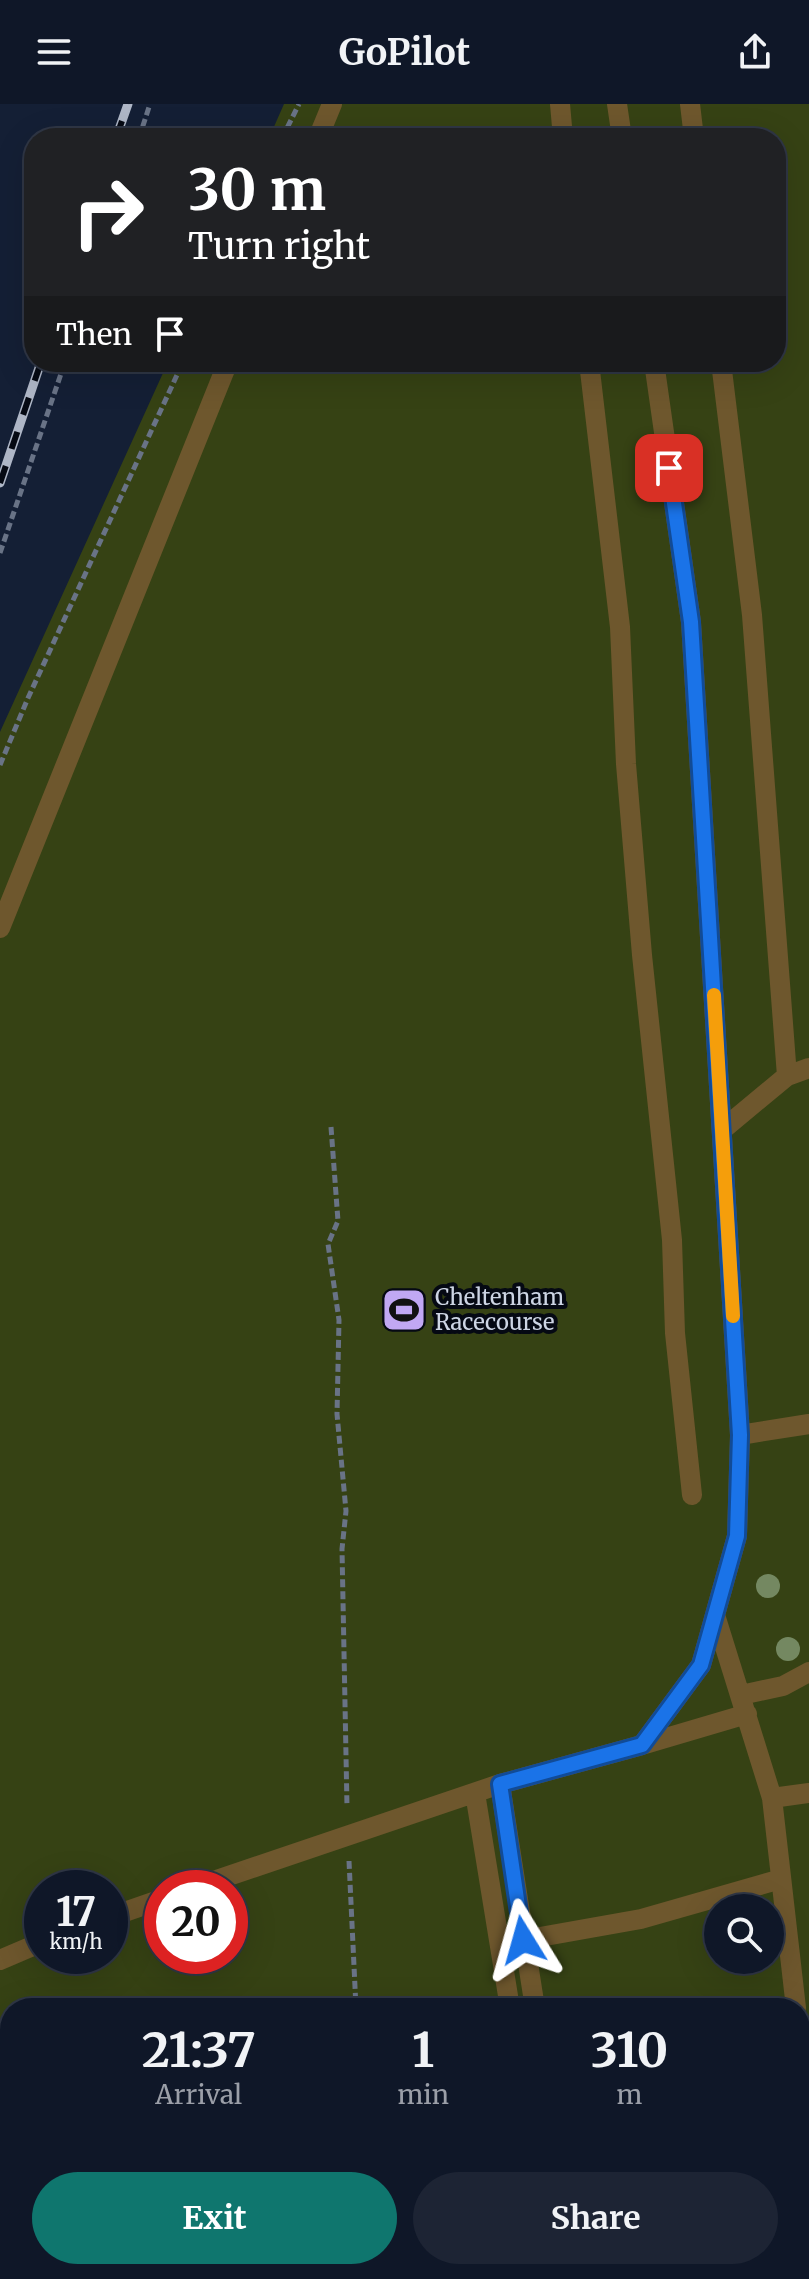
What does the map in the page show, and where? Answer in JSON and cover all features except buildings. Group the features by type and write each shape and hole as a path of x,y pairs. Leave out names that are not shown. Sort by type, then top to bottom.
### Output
{"lane":[{"path":"322,128 332,104"},
{"path":"560,104 562,128"},
{"path":"617,104 621,128"},
{"path":"690,104 693,128"},
{"path":"0,928 224,372"},
{"path":"590,372 620,627 626,764 638,909 672,1240 675,1333 692,1495"},
{"path":"642,1745 701,1665 737,1536 740,1435 691,622 655,372"},
{"path":"722,372 752,615 787,1076"},
{"path":"722,1130 787,1076 809,1068"},
{"path":"740,1435 809,1424"},
{"path":"715,1615 772,1798 795,1998"},
{"path":"244,1870 500,1784 642,1745 744,1704 809,1672"},
{"path":"500,1784 533,1998"},
{"path":"475,1793 508,1998"},
{"path":"772,1798 809,1793"},
{"path":"523,1940 641,1919 781,1879"},
{"path":"0,1960 24,1950"}],"path":[{"path":"142,128 150,104"},
{"path":"287,128 299,104"},
{"path":"0,553 62,372"},
{"path":"0,765 178,372"},
{"path":"331,1127 338,1221 328,1244 339,1320 337,1414 346,1511 342,1549 347,1834 355,1998"}],"green space":[{"name":"Cheltenham Racecourse","path":"284,104 809,104 809,1998 0,1998 0,732 163,372 786,372 786,128 273,128"}],"railway":[{"path":"120,128 128,104"},
{"path":"0,483 38,372"}],"slow traffic":[{"path":"714,995 733,1316"}],"place":[{"name":"Cheltenham Racecourse","path":"404,1310"}],"route":[{"path":"523,1940 500,1784 642,1745 701,1665 737,1536 740,1435 691,622 669,468"}]}
